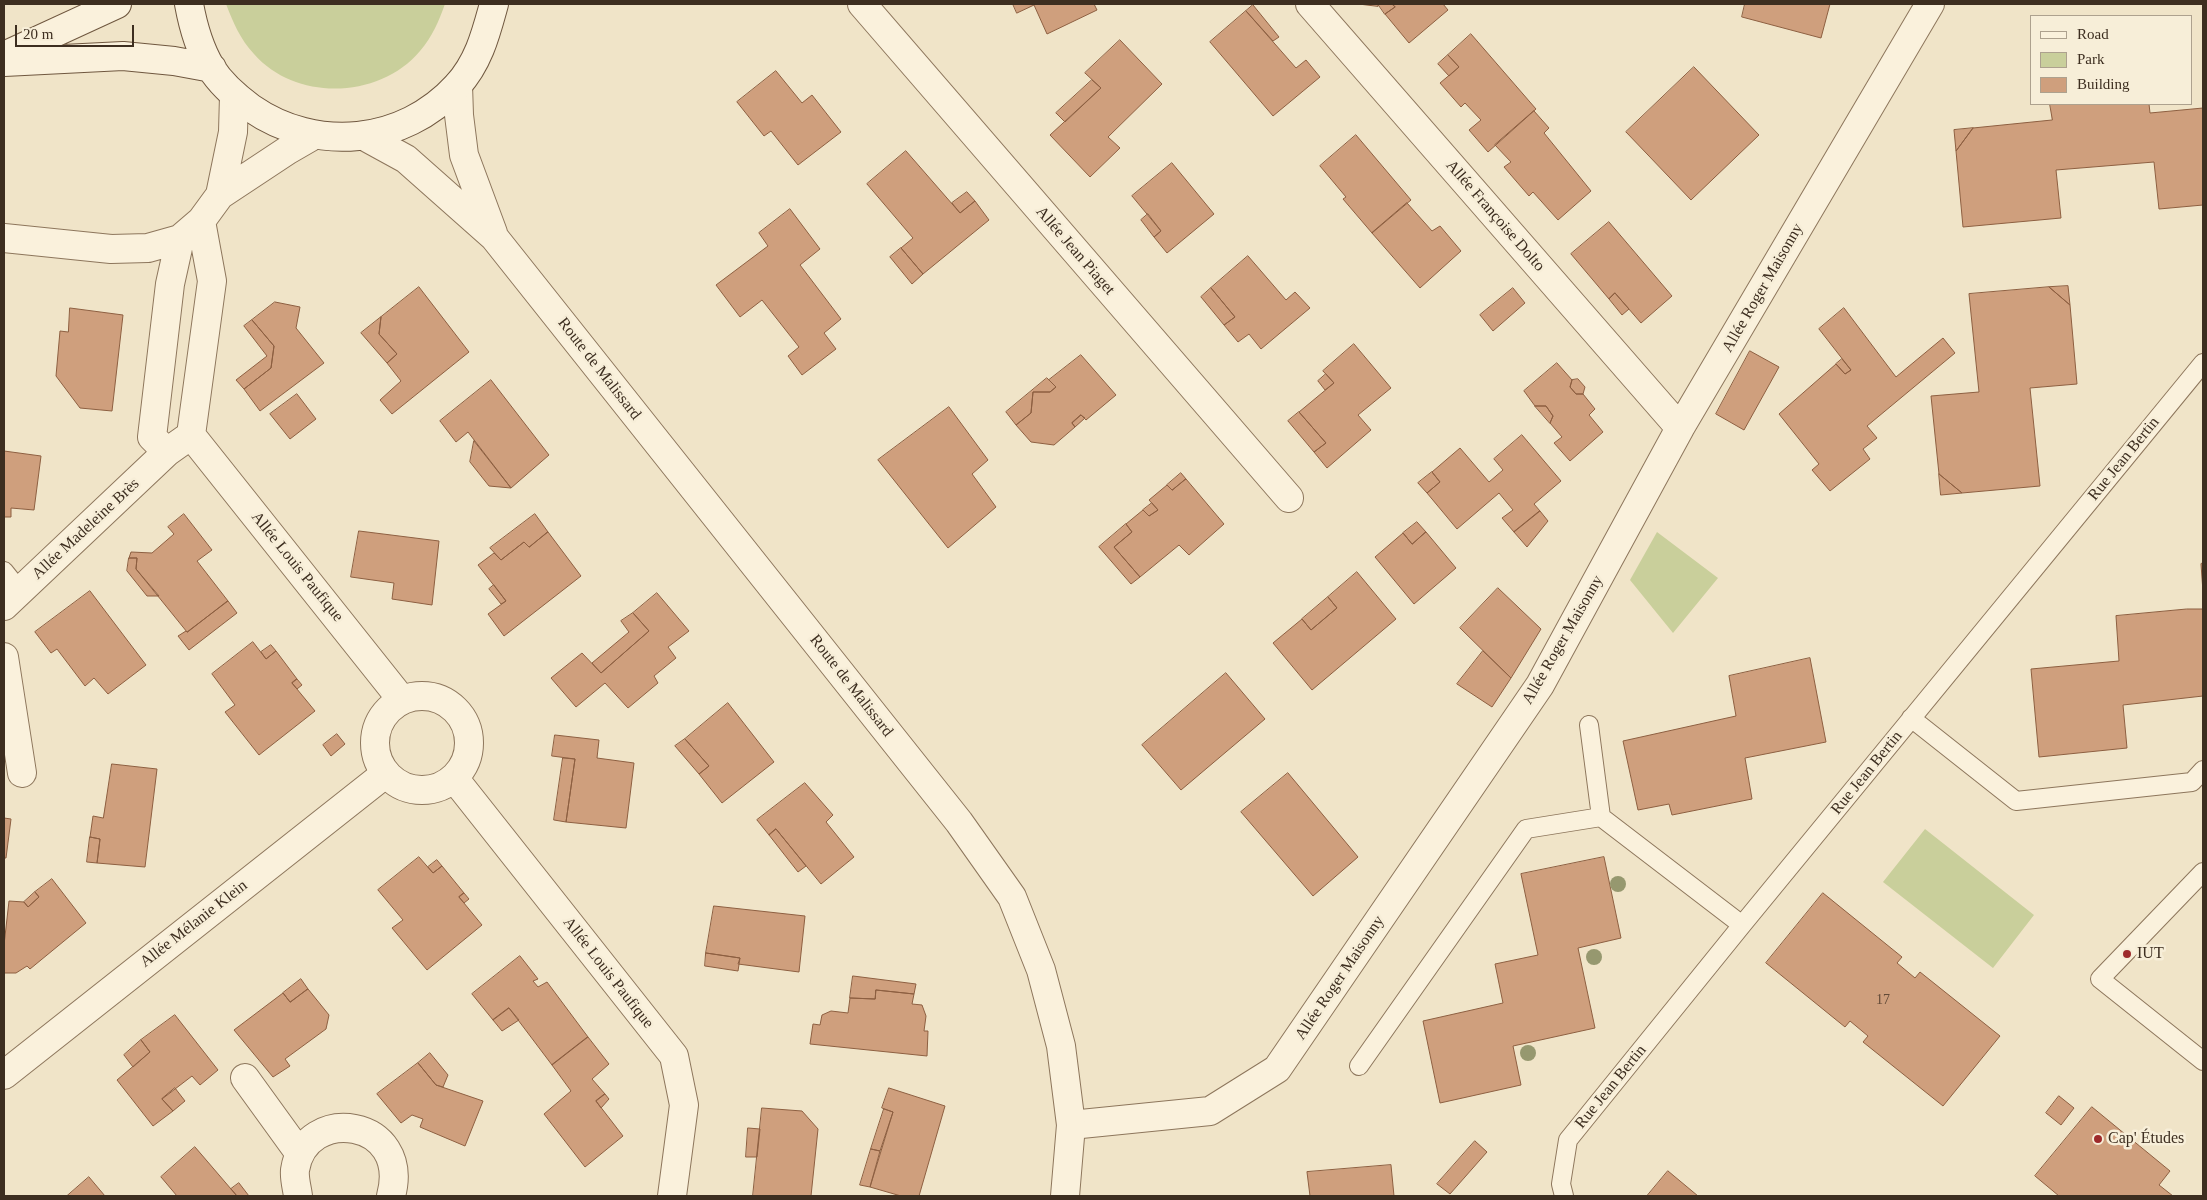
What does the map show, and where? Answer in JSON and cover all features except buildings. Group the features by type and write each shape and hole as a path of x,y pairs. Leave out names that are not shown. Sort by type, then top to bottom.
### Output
{"street":[{"path":"4,56 118,4"},
{"path":"189,4 193,29 212,68 234,96 271,122 314,136 338,138 364,136 399,127 430,110 458,85 483,47 494,4"},
{"name":"Allée Jean Piaget","path":"862,4 1289,498"},
{"name":"Allée Françoise Dolto","path":"1310,4 1680,428"},
{"name":"Allée Roger Maisonny","path":"1071,1126 1210,1111 1277,1069 1540,685 1680,428 1930,4"},
{"path":"4,62 124,56 174,61 212,68"},
{"name":"Route de Malissard","path":"458,85 464,155 494,237"},
{"path":"220,195 233,132 234,96"},
{"path":"4,238 111,249 148,248 180,239 201,221 220,195 288,150 314,136"},
{"name":"Route de Malissard","path":"364,136 406,159 494,237 959,822 1012,897 1041,970 1061,1046 1071,1126 1065,1196"},
{"path":"180,239 170,284 152,437 167,452 191,435 212,281 201,221"},
{"name":"Allée Louis Paufique","path":"191,435 402,700"},
{"name":"Allée Madeleine Brès","path":"9,589 167,452"},
{"path":"4,657 22,773"},
{"path":"410,697 434,697 456,710 468,732 467,758 454,778 433,790 409,790 385,774 376,756 377,726 390,708 402,700 410,697"},
{"name":"Allée Mélanie Klein","path":"4,1075 385,774"},
{"name":"Allée Louis Paufique","path":"454,778 674,1056 684,1105 672,1196"},
{"path":"245,1078 300,1154"},
{"path":"298,1196 295,1171 300,1154 308,1143 322,1133 338,1127 359,1129 375,1137 387,1150 393,1165 395,1182 391,1196"}],"lane":[{"name":"Rue Jean Bertin","path":"1564,1196 1562,1184 1568,1140 2203,362"},
{"path":"1911,718 2016,801 2192,782 2203,770"},
{"path":"1589,725 1601,817 1742,925"},
{"path":"1359,1066 1526,829 1601,817"},
{"path":"2203,872 2100,979 2203,1061"}],"green space":[{"path":"226,4 445,4 438,23 428,40 420,51 403,67 383,78 361,86 338,89 314,87 292,81 272,70 254,54 245,42 234,24"},
{"path":"1657,532 1718,578 1673,633 1630,580"},
{"path":"1925,829 2034,915 1993,968 1883,882"}],"place":[{"name":"IUT","path":"2127,954"},
{"name":"Cap' Études","path":"2098,1139"}]}
